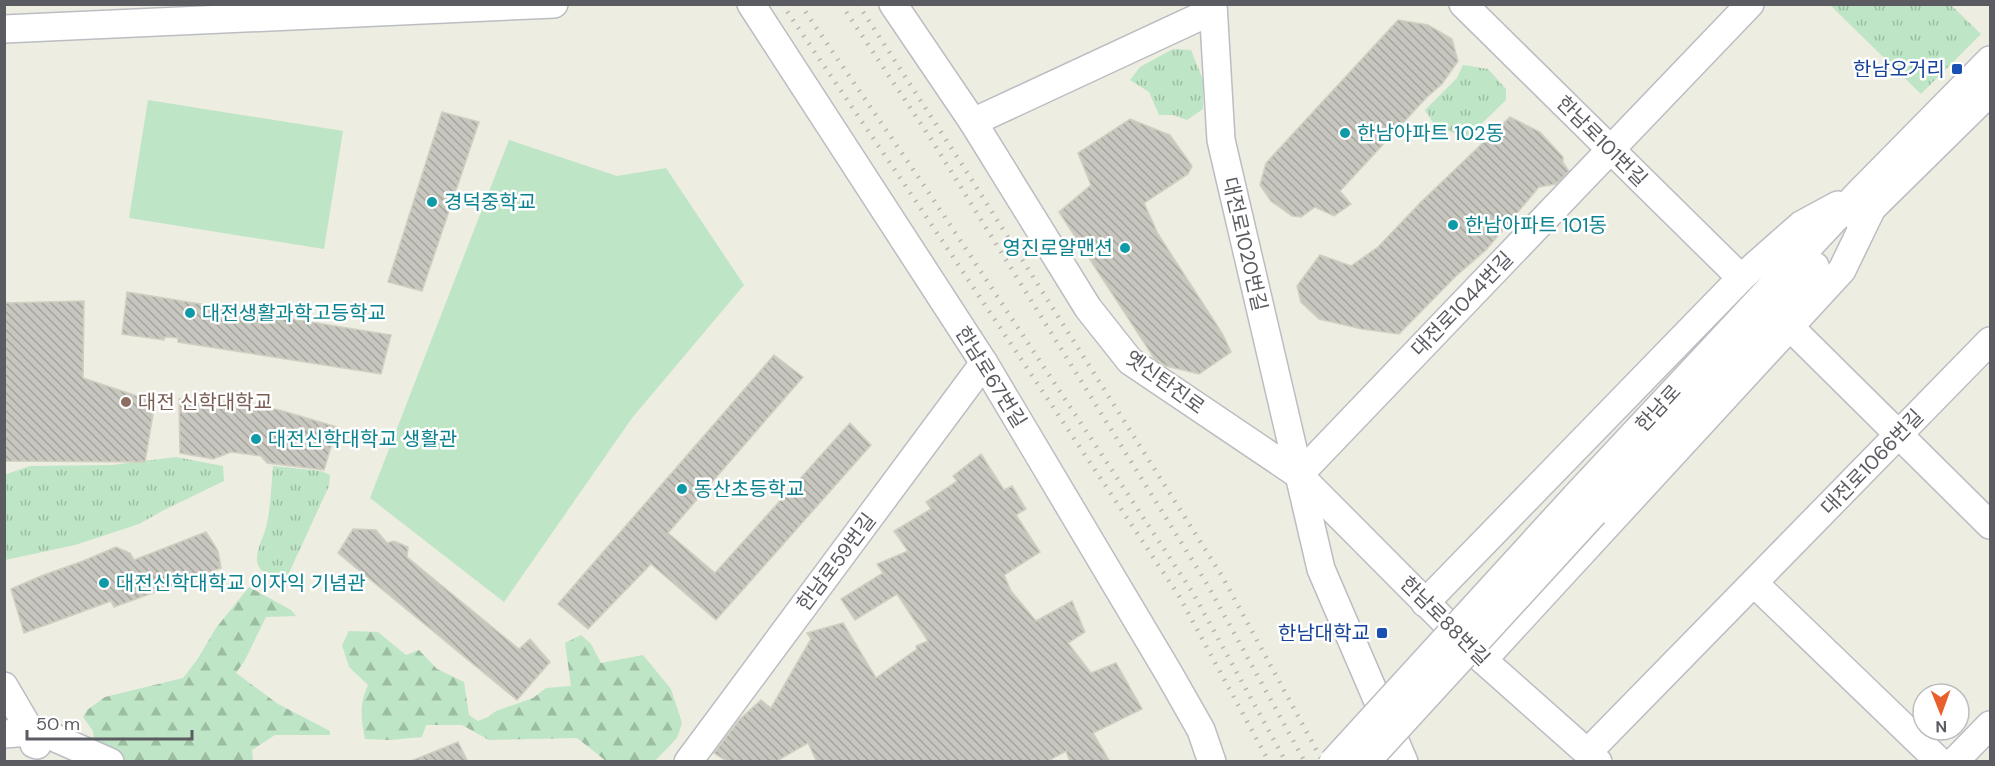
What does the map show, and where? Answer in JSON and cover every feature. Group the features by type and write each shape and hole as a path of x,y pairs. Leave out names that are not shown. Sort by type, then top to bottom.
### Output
{"street":[{"path":"4,29 85,14 554,4"},
{"name":"한남로67번길","path":"751,4 984,363 1168,672 1201,730 1212,762"},
{"name":"옛신탄진로","path":"893,4 973,122 1088,308 1130,361 1299,475"},
{"name":"한남로101번길","path":"1463,4 1741,278"},
{"name":"대전로1044번길","path":"1299,475 1611,150 1742,7"},
{"name":"대전로1020번길","path":"973,122 1213,8 1221,140 1299,475"},
{"name":"한남로","path":"1333,762 1822,258 1865,201 1990,60"},
{"name":"한남로","path":"1865,201 1990,92"},
{"path":"1425,603 1741,278 1801,225 1865,201"},
{"path":"1484,660 1842,270 1865,201"},
{"path":"1790,327 1990,525"},
{"name":"대전로1066번길","path":"1593,757 1754,583 1990,341"},
{"name":"한남로59번길","path":"687,762 984,363"},
{"path":"1299,475 1321,569 1404,762"},
{"name":"한남로88번길","path":"1299,475 1484,660 1593,757"},
{"name":"한남로","path":"1366,762 1584,505"},
{"path":"1754,583 1940,762"},
{"path":"4,686 31,732 34,744 74,762"},
{"path":"1954,762 1990,724"},
{"path":"4,735 44,733 110,762"}],"green space":[{"path":"1830,5 1951,5 1981,34 1921,94"},
{"path":"1173,49 1191,50 1203,80 1203,109 1187,120 1173,115 1159,115 1149,92 1130,80 1140,67"},
{"path":"1463,65 1488,69 1506,89 1506,100 1466,139 1433,123 1425,110 1457,78"},
{"path":"148,100 343,131 324,249 129,218"},
{"path":"509,140 617,176 666,168 744,285 632,418 504,602 370,498"},
{"path":"176,457 223,466 224,481 139,524 75,545 5,560 4,475 30,466 112,465"},
{"path":"273,466 321,471 330,475 329,486 288,575 285,576 264,572 257,563 257,554 268,515"},
{"path":"249,587 291,610 296,616 266,617 236,673 278,704 330,731 330,735 275,735 252,750 253,761 111,761 96,755 93,731 83,717 87,710 105,697 183,678 216,628"},
{"path":"349,631 378,632 406,655 419,650 437,669 464,682 469,715 478,721 496,711 533,698 546,688 571,686 565,643 581,635 591,644 601,663 643,655 671,689 682,723 677,738 654,762 606,761 577,738 489,740 462,725 426,725 422,737 390,740 365,739 362,712 363,699 368,685 349,667 342,645"}],"building":[{"name":"한남아파트 102동","path":"1398,20 1428,25 1452,39 1458,61 1442,84 1427,97 1340,191 1351,204 1334,216 1315,207 1301,217 1292,216 1271,201 1260,185 1266,163"},
{"name":"경덕중학교","path":"442,112 479,122 422,291 388,282"},
{"name":"한남아파트 101동","path":"1510,117 1540,132 1563,157 1563,163 1569,171 1556,184 1539,187 1486,250 1456,276 1399,334 1362,329 1319,319 1301,302 1297,286 1320,255 1351,266 1378,247 1421,202"},
{"name":"영진로얄맨션","path":"1130,119 1170,135 1192,166 1188,174 1144,203 1158,234 1222,333 1231,352 1199,374 1166,366 1154,358 1059,212 1091,185 1078,153"},
{"name":"대전생활과학고등학교","path":"127,292 391,335 381,374 178,342 178,338 165,337 164,340 122,334"},
{"path":"84,301 83,378 155,402 145,462 4,461 4,303"},
{"name":"동산초등학교","path":"774,355 803,377 668,533 715,573 850,423 871,445 716,620 651,564 588,629 558,604"},
{"name":"대전신학대학교 생활관","path":"179,399 248,403 337,427 324,470 267,463 261,456 231,452 213,459 180,453"},
{"path":"981,454 1004,490 1012,486 1026,509 1016,515 1040,552 1004,575 1011,591 1036,621 1072,601 1085,632 1068,643 1091,673 1116,663 1142,709 1093,733 1110,762 1070,762 1066,751 1046,762 817,762 808,743 775,762 728,762 714,753 739,720 761,700 771,708 811,639 807,633 843,623 876,678 917,649 916,646 928,641 897,594 855,620 841,599 883,573 877,564 908,551 894,531 931,509 926,502 957,481 953,476"},
{"path":"353,529 376,530 387,543 394,541 408,547 407,557 519,649 530,639 550,662 517,700 338,553"},
{"name":"대전신학대학교 이자익 기념관","path":"206,532 218,551 221,568 114,607 111,601 24,633 11,589 116,547 130,553 134,560"},
{"path":"458,742 468,762 411,762 411,761"}],"railway":[{"path":"782,4 1179,596 1269,762"},
{"path":"800,4 923,184 1193,593 1286,762"},
{"path":"841,4 931,139 1207,584 1305,762"},
{"path":"858,4 1222,576 1323,762"}],"place":[{"name":"한남오거리","path":"1957,69"},
{"name":"한남아파트 102동","path":"1345,133"},
{"name":"경덕중학교","path":"432,202"},
{"name":"한남아파트 101동","path":"1453,225"},
{"name":"영진로얄맨션","path":"1125,248"},
{"name":"대전생활과학고등학교","path":"190,313"},
{"name":"대전 신학대학교","path":"126,402"},
{"name":"대전신학대학교 생활관","path":"256,439"},
{"name":"동산초등학교","path":"682,489"},
{"name":"대전신학대학교 이자익 기념관","path":"104,583"},
{"name":"한남대학교","path":"1382,633"}]}
